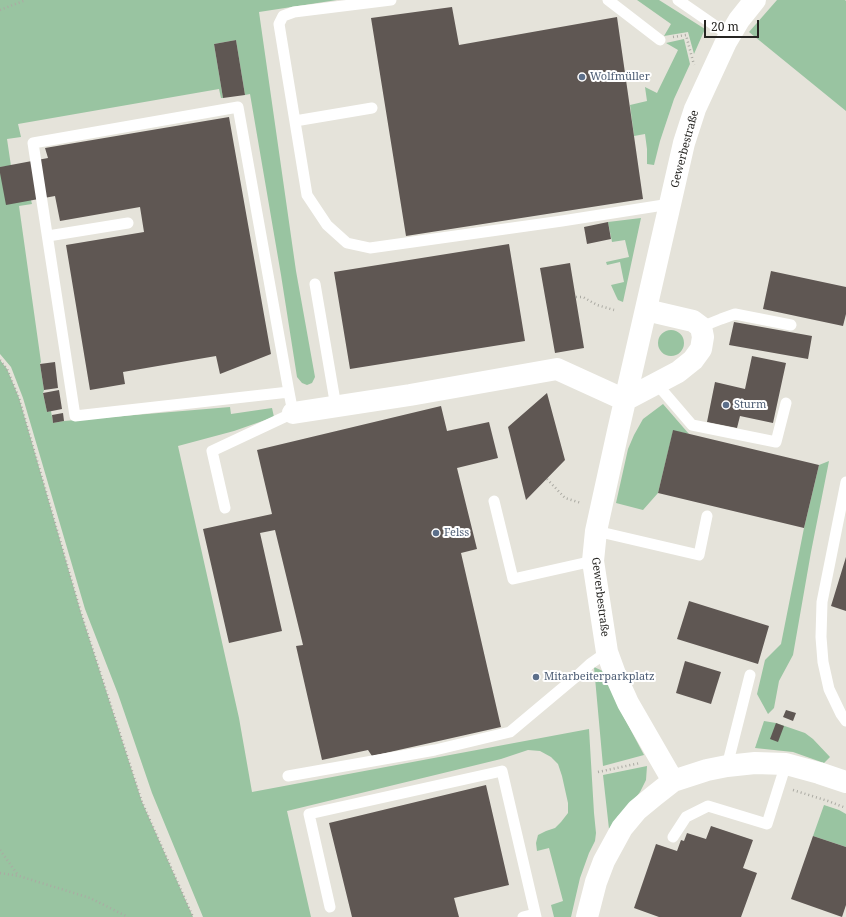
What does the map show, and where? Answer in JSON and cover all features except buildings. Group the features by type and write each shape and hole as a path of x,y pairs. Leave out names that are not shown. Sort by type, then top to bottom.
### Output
{"street":[{"name":"Gewerbestraße","path":"673,782 628,703 607,652 593,560 596,531 684,143 695,109 730,36 739,20 754,0"},
{"path":"293,414 557,369 625,400 678,372 693,360 701,349 703,337 701,327 694,320 646,310"},
{"path":"587,917 596,882 604,862 622,828 637,810 673,782 707,770 755,763 786,764 846,782"}],"lane":[{"path":"391,0 294,12 283,16 279,24 307,196 326,225 347,242 370,248 670,204"},
{"path":"608,0 660,40"},
{"path":"678,0 730,36"},
{"path":"225,508 212,451 293,414 238,107 33,143 75,416 289,392"},
{"path":"295,121 372,108"},
{"path":"48,236 128,223"},
{"path":"315,284 336,406"},
{"path":"701,327 721,318 735,314 791,324"},
{"path":"656,383 692,425 776,442 786,403"},
{"path":"846,482 822,602 821,637 823,662 829,689 846,721"},
{"path":"494,501 513,579 593,560"},
{"path":"596,531 699,555 707,516"},
{"path":"288,776 435,750 510,732 590,664 607,652"},
{"path":"727,766 750,675"},
{"path":"673,837 686,817 708,806 767,824 786,764"},
{"path":"330,907 310,814 502,771 536,916 523,917"}],"path":[{"path":"0,10 26,0"},
{"path":"660,40 686,35 694,67"},
{"path":"576,297 583,297 597,305 614,310"},
{"path":"0,360 7,369 19,398 81,613 142,802 193,917"},
{"path":"547,479 565,498 581,503"},
{"path":"598,772 660,758"},
{"path":"779,786 846,808"},
{"path":"0,850 19,876"},
{"path":"0,873 19,876 90,898 128,917"}],"green space":[{"path":"0,0 337,0 259,12 296,271 315,377 312,383 307,385 302,383 297,377 250,94 245,95 236,40 214,44 223,98 221,98 219,89 18,124 21,137 7,139 11,166 0,167"},
{"path":"637,0 659,0 705,29 694,54 688,32 664,36 671,24"},
{"path":"777,0 846,1 846,111 749,32"},
{"path":"684,39 690,64 674,99 660,141 654,165 647,164 645,134 634,136 630,105 647,101 645,87 657,93 678,50 666,43"},
{"path":"0,173 31,200 32,204 19,206 41,362 43,393 47,412 51,411 53,423 230,407 231,414 272,408 274,417 234,431 178,446 239,718 252,792 589,729 596,833 595,841 580,878 571,917 554,917 551,905 563,901 549,848 537,851 536,843 538,835 555,828 568,813 568,803 562,776 558,764 551,757 540,751 528,750 501,759 287,811 311,917 203,917 152,793 118,694 85,609 23,398 11,367 0,354"},
{"path":"641,218 623,302 618,300 611,285 624,282 620,262 607,265 606,262 629,257 625,240 612,242 608,222"},
{"path":"671,330 680,334 684,343 680,352 671,356 662,352 658,343 662,334"},
{"path":"0,360 7,369 19,398 81,613 142,802 193,917 0,917"},
{"path":"663,404 689,434 673,431 658,493 643,510 616,503 628,449 634,435 643,419"},
{"path":"829,461 793,655 779,681 774,708 768,714 757,694 765,660 781,644 804,528 819,465"},
{"path":"594,667 605,672 617,704 644,755 603,766"},
{"path":"764,721 776,723 805,733 813,739 830,757 824,763 793,752 755,748"},
{"path":"647,766 646,780 640,792 631,804 618,816 609,829 603,775"},
{"path":"824,805 846,814 846,847 813,836"}],"place":[{"name":"Wolfmüller","path":"582,77"},
{"name":"Sturm","path":"726,405"},
{"name":"Felss","path":"436,533"},
{"name":"Mitarbeiterparkplatz","path":"536,677"}]}
